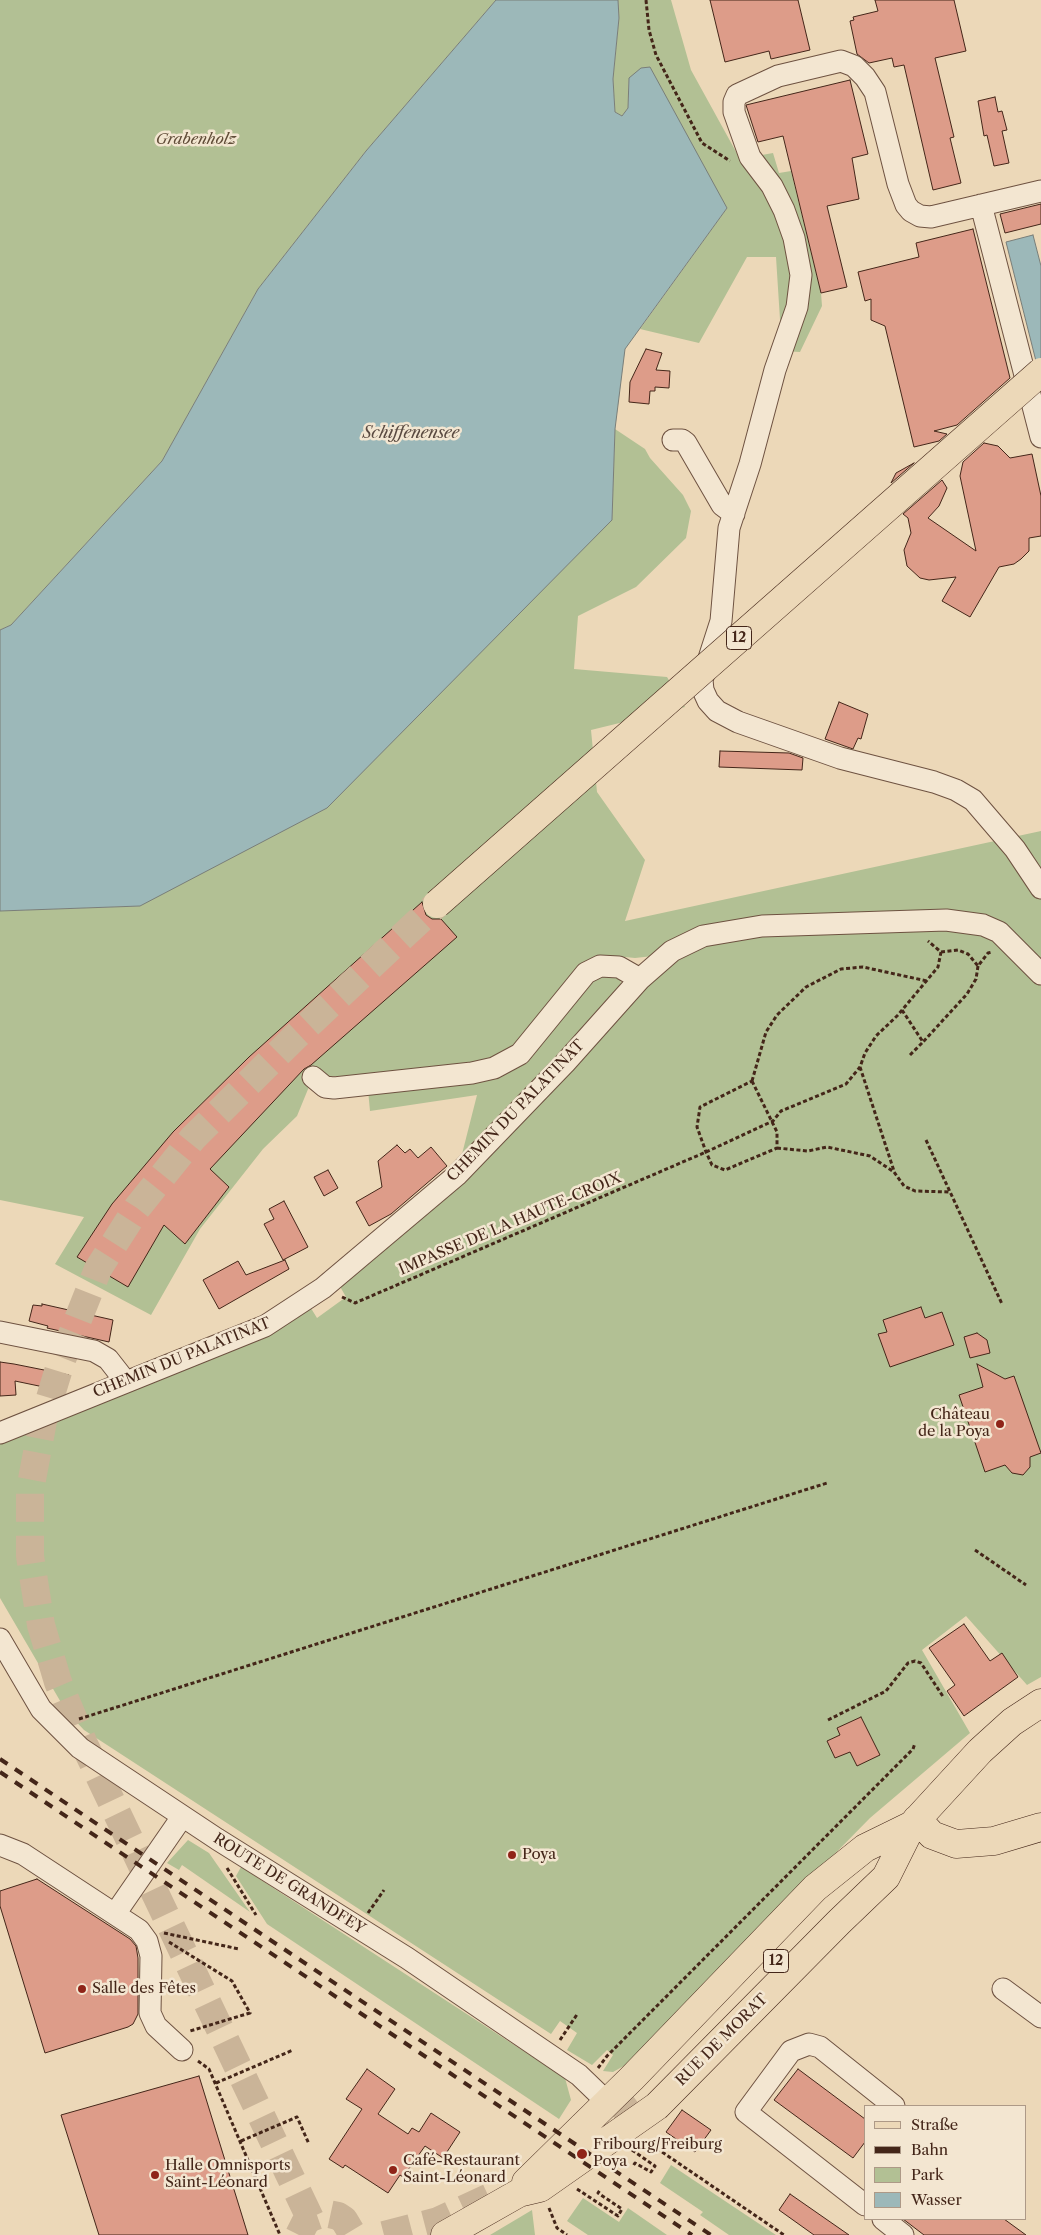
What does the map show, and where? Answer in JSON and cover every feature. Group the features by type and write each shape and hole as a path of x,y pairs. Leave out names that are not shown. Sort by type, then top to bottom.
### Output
{"main road":[{"name":"12","path":"437,904 1041,372"},
{"name":"RUE DE MORAT","path":"445,2235 626,2140 838,1922 886,1877 914,1822 980,1751 1036,1706"},
{"name":"12","path":"639,2096 914,1822"},
{"name":"RUE DE MORAT","path":"530,2190 530,2175 571,2139 815,1888 865,1848 914,1822"},
{"path":"914,1822 932,1835 956,1844 994,1841 1041,1827"}],"street":[{"path":"1041,191 931,217 920,216 912,211 906,205 898,184 875,92 865,77 854,66 841,61 829,62 778,76 737,95 734,102 734,112 750,158 772,186 784,210 794,238 801,275 797,307 775,370 727,542 721,621 702,680 702,690 708,701 717,711 738,722 840,758 956,790 973,800 1015,849 1041,888"},
{"path":"981,204 1041,437"},
{"path":"673,440 682,440 686,443 722,505 734,514"},
{"name":"CHEMIN DU PALATINAT","path":"0,1432 265,1326 323,1288 457,1175 565,1063 640,979 672,951 703,936 762,926 946,920 983,925 999,932 1041,974"},
{"path":"313,1077 325,1087 334,1088 472,1073 494,1068 520,1054 586,973 600,966 620,967 640,979"},
{"path":"0,1332 94,1351 108,1359 126,1382"},
{"name":"ROUTE DE GRANDFEY","path":"0,1639 41,1709 80,1748 182,1817 407,1958 550,2055 587,2083 607,2102"},
{"path":"115,1914 182,1817"},
{"path":"0,1846 23,1854 138,1930 147,1941 151,1956 150,2013 156,2026 176,2044"},
{"path":"1003,1989 1041,2017"},
{"path":"864,2204 746,2112 791,2051 809,2044 820,2047 893,2105"},
{"path":"883,2220 903,2235"}],"path":[{"path":"646,0 649,30 656,54 702,143 710,150"},
{"path":"901,921 902,928 907,934 930,942 941,952 958,950 968,954 978,966"},
{"path":"910,1056 967,994 976,979 978,966 988,953 998,951 1007,940"},
{"name":"IMPASSE DE LA HAUTE-CROIX","path":"323,1288 355,1303 706,1152 773,1121 781,1111 846,1084 860,1067 865,1053 876,1036 928,981 938,967 941,952"},
{"path":"777,1148 778,1137 773,1121 752,1081 766,1032 777,1015 806,987 841,969 863,967 928,981"},
{"path":"902,1010 923,1042"},
{"path":"860,1067 894,1172 904,1186 915,1191 950,1192"},
{"path":"752,1081 700,1108 697,1127 712,1165 725,1170 777,1148 808,1151 826,1147 870,1156 894,1172"},
{"path":"926,1140 1002,1304"},
{"path":"58,1727 827,1483"},
{"path":"975,1550 1026,1585"},
{"path":"828,1720 886,1691 908,1664 914,1661 921,1663 944,1698"},
{"path":"587,2083 607,2056 913,1749 915,1743"},
{"path":"228,1871 256,1915"},
{"path":"358,1928 384,1890"},
{"path":"164,1933 170,1944 232,1981 250,2013 176,2044"},
{"path":"181,1936 239,1948"},
{"path":"550,2055 578,2013"},
{"path":"176,2044 209,2069 280,2235"},
{"path":"216,2083 293,2050"},
{"path":"241,2141 297,2117 309,2144"},
{"path":"626,2140 655,2166 651,2172 635,2163 633,2166"},
{"path":"626,2140 645,2141 784,2235"},
{"path":"530,2190 557,2228 567,2235"},
{"path":"586,2194 618,2216 622,2209 598,2193 600,2190"}],"green space":[{"name":"Grabenholz","path":"0,0 496,0 366,151 258,289 162,461 11,625 0,630"},
{"path":"618,0 671,0 691,70 740,159 773,153 779,173 791,171 821,293 822,306 800,352 782,351 776,257 747,257 699,343 640,329 727,208 629,78 628,108 622,116 615,112 613,79 619,18"},
{"path":"615,429 645,449 650,458 683,495 691,511 686,538 636,587 578,616 574,669 667,677 685,707 591,730 597,792 645,860 625,921 1041,831 1041,1677 1027,1685 966,1616 922,1650 970,1733 870,1818 629,2063 613,2072 603,2071 613,2055 607,2050 592,2065 567,2050 577,2033 560,2021 551,2034 84,1730 66,1711 0,1598 0,1441 309,1305 317,1318 346,1297 338,1283 467,1175 653,956 635,958 615,956 519,1044 495,1059 388,1075 313,1077 297,1116 263,1149 200,1229 151,1315 55,1264 84,1217 0,1200 0,911 140,906 612,520"},
{"path":"609,974 620,979 622,988 461,1158 477,1095 370,1111 368,1090 496,1073 590,979"},
{"path":"188,1840 209,1853 250,1912 182,1865 179,1870 167,1863"},
{"path":"241,1867 565,2078 571,2100 559,2119 267,1924 236,1876"},
{"path":"671,2165 776,2235 729,2235 700,2215 703,2212 660,2183"},
{"path":"583,2198 619,2222 628,2208 667,2235 588,2235 567,2221"},
{"path":"532,2210 535,2235 490,2235"}],"water":[{"name":"Schiffenensee","path":"496,0 618,0 619,18 613,79 615,112 622,116 628,108 629,78 641,68 650,67 727,208 625,349 615,429 612,520 327,808 140,906 0,911 0,630 11,625 162,461 258,289 366,151"},
{"path":"1033,235 1041,266 1041,381 1006,242"}],"building":[{"path":"710,0 798,0 810,50 771,59 769,51 725,62"},
{"path":"875,0 954,0 966,51 935,58 954,137 950,138 961,183 933,190 904,65 894,67 892,58 869,63 857,54 850,21 854,20 853,17 878,11"},
{"path":"850,80 868,154 852,158 859,199 827,206 847,287 821,293 783,136 758,142 746,105"},
{"path":"995,97 998,112 1002,111 1007,130 1002,131 1009,163 994,166 987,135 984,136 978,101"},
{"path":"1041,204 1041,224 1005,233 1000,214"},
{"path":"973,229 1010,378 957,425 934,431 947,434 939,441 914,447 885,326 871,320 871,299 865,301 858,272 919,257 916,243"},
{"path":"646,349 662,353 656,370 670,371 669,388 655,387 655,391 650,391 649,404 629,402 630,382"},
{"path":"984,443 998,446 1010,458 1032,454 1041,496 1041,536 1029,538 1029,551 1021,559 1014,564 999,567 970,617 942,601 956,577 929,580 920,578 907,566 904,550 911,533 908,518 903,514 942,480 947,488 939,506 928,518 976,551 960,476 963,462"},
{"path":"914,463 891,483 896,473"},
{"path":"839,702 868,714 861,739 858,738 853,749 825,739"},
{"path":"720,751 789,753 803,758 802,770 719,767"},
{"path":"422,902 426,915 432,919 441,919 457,937 311,1065 304,1069 210,1169 229,1187 185,1244 164,1225 128,1287 77,1257 112,1204 173,1132 249,1057"},
{"path":"397,1145 405,1153 410,1149 418,1158 431,1147 447,1166 391,1214 369,1226 356,1202 382,1187 378,1161"},
{"path":"328,1170 338,1188 324,1196 314,1177"},
{"path":"284,1201 308,1247 283,1260 264,1224 274,1219 269,1209"},
{"path":"285,1260 289,1269 219,1309 203,1280 238,1261 246,1275"},
{"path":"42,1304 113,1320 109,1342 47,1328 48,1326 29,1321 33,1305 42,1306"},
{"path":"921,1307 925,1318 942,1312 954,1345 890,1367 878,1334 887,1332 883,1320"},
{"path":"977,1333 987,1340 990,1353 970,1358 964,1337"},
{"path":"0,1362 69,1375 39,1386 15,1381 16,1395 0,1396"},
{"name":"Château de la Poya","path":"977,1364 1005,1379 1014,1376 1041,1453 1030,1457 1030,1467 1023,1475 1012,1473 1005,1465 985,1472 959,1395 983,1387"},
{"path":"964,1624 990,1661 1002,1653 1018,1677 964,1716 947,1691 955,1685 929,1648"},
{"path":"861,1717 880,1755 857,1766 850,1752 835,1758 827,1741 840,1735 837,1728"},
{"name":"Salle des Fêtes","path":"37,1879 130,1939 136,1946 138,1958 138,2014 133,2024 45,2053 0,1906 0,1891"},
{"path":"367,2069 395,2089 378,2114 408,2134 412,2128 419,2132 431,2113 460,2132 443,2158 425,2146 403,2177 400,2175 388,2193 345,2165 343,2168 329,2159 362,2109 346,2099"},
{"path":"798,2069 864,2118 864,2143 853,2158 774,2100"},
{"name":"Halle Omnisports Saint-Léonard","path":"199,2076 248,2235 99,2235 61,2115"},
{"path":"682,2110 711,2130 695,2152 666,2132"},
{"path":"790,2194 849,2235 814,2235 779,2210"},
{"path":"904,2220 1005,2220 1026,2235 924,2235"}],"tunnel":[{"path":"310,2218 84,1744 58,1682 41,1625 30,1556 30,1490 43,1421 61,1362 98,1269 137,1208 193,1138 294,1038 437,904"},
{"path":"580,2142 639,2096"},
{"path":"384,2235 438,2221 492,2196"},
{"path":"299,2235 310,2218 324,2213 338,2216 344,2220 353,2235"}],"railway":[{"path":"0,1759 711,2235"},
{"path":"0,1772 692,2235"}],"place":[{"name":"Château de la Poya","path":"1000,1424"},
{"name":"Poya","path":"512,1855"},
{"name":"Salle des Fêtes","path":"82,1989"},
{"name":"Fribourg/Freiburg Poya","path":"582,2154"},
{"name":"Café-Restaurant Saint-Léonard","path":"393,2170"},
{"name":"Halle Omnisports Saint-Léonard","path":"155,2175"}]}
